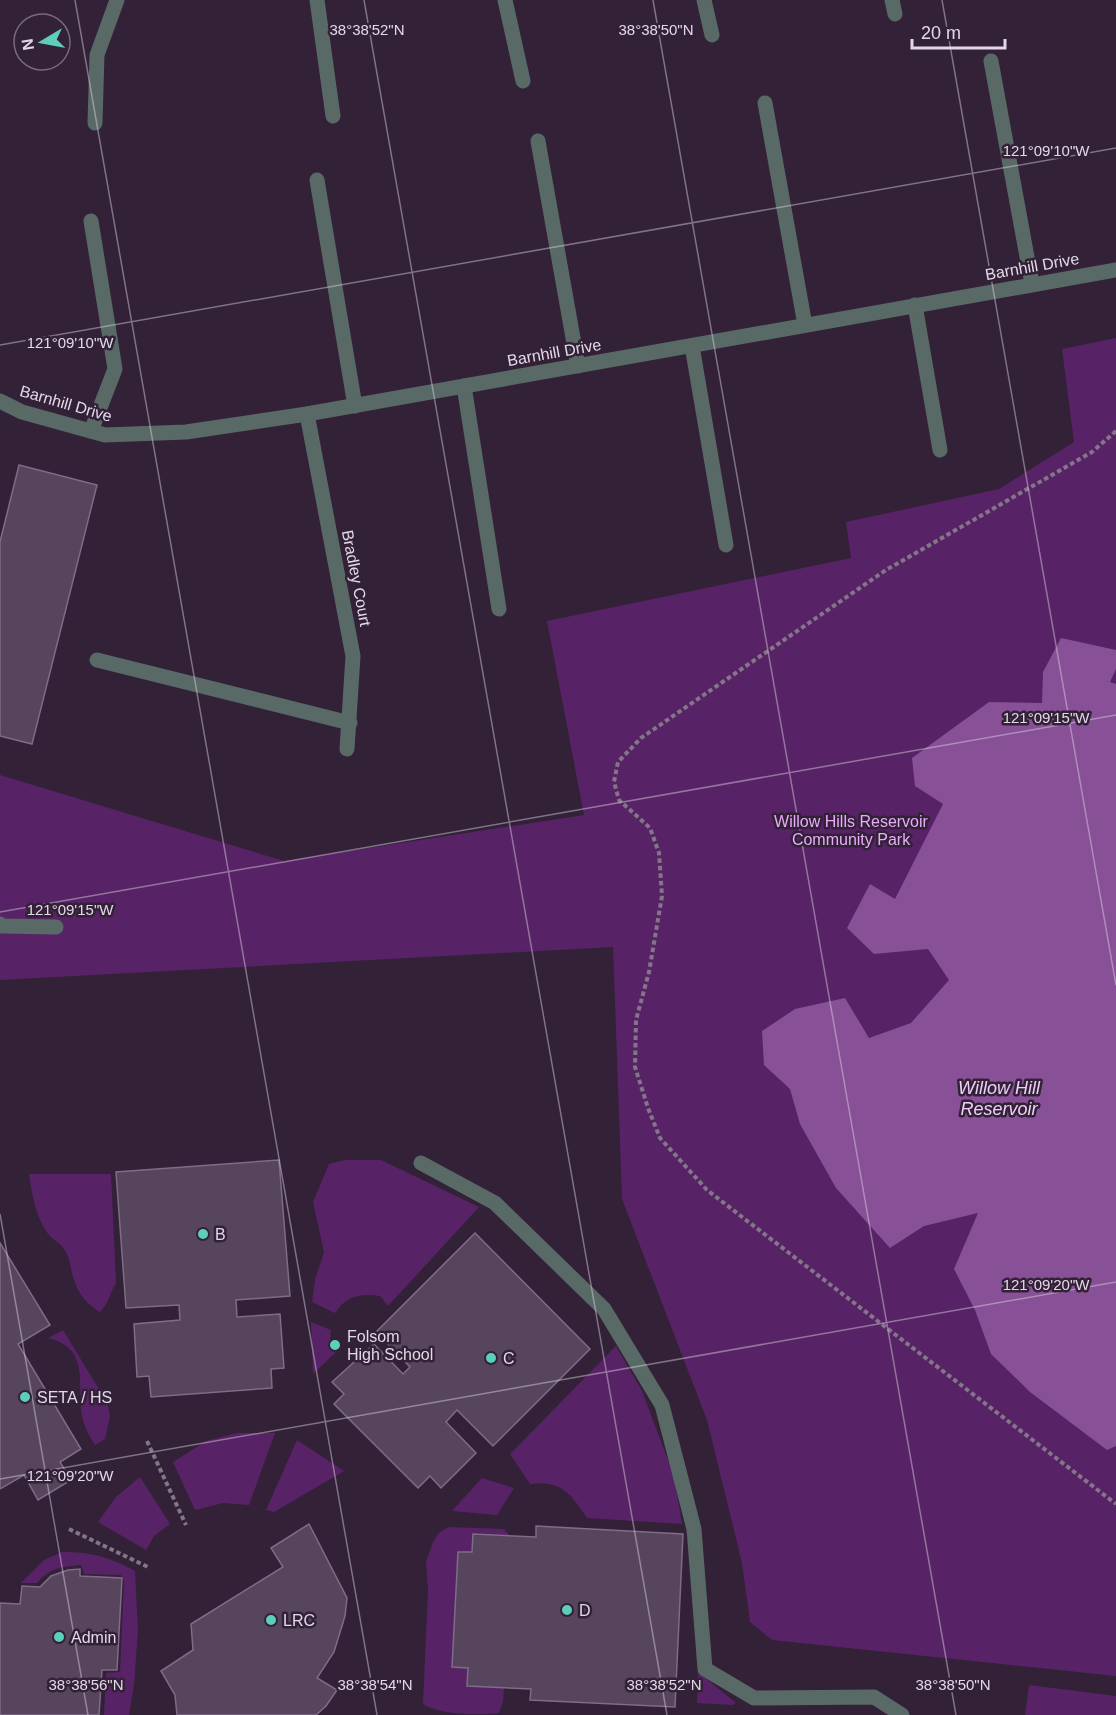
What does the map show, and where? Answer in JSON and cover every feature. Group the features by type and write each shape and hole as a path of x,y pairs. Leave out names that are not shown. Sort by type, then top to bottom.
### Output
{"street":[{"path":"95,123 97,55 117,0"},
{"path":"317,0 333,116"},
{"path":"505,0 524,81"},
{"path":"704,0 712,35"},
{"path":"991,61 1032,284"},
{"path":"765,103 805,325"},
{"path":"538,141 578,366"},
{"path":"317,180 355,406"},
{"path":"91,221 115,369 91,431"},
{"name":"Barnhill Drive","path":"0,401 22,412 105,435 186,432 355,406 1116,270"},
{"path":"915,306 940,450"},
{"path":"692,346 726,545"},
{"path":"464,386 499,609"},
{"name":"Bradley Court","path":"307,414 353,656 347,749"},
{"path":"97,660 350,723"},
{"path":"0,924 2,926 56,927"},
{"path":"421,1163 495,1203 604,1309 662,1405 694,1529 705,1668 754,1698 874,1697 902,1715"}],"path":[{"path":"1116,431 1092,452 886,570 641,738 618,762 614,782 619,800 650,828 659,854 662,896 649,972 636,1020 635,1067 660,1138 707,1190 1116,1504"},
{"path":"147,1441 186,1524"},
{"path":"69,1529 150,1568"}],"green space":[{"name":"Willow Hills Reservoir Community Park","path":"1116,338 1116,1676 772,1640 750,1622 742,1563 707,1420 622,1199 613,947 0,980 0,775 284,861 584,815 547,621 851,558 846,522 999,489 1074,442 1062,349"},
{"path":"345,1160 381,1160 479,1207 388,1306 380,1296 366,1295 349,1299 335,1313 312,1302 315,1280 324,1252 313,1202 329,1164"},
{"path":"29,1174 111,1174 116,1283 100,1312 81,1294 66,1253 45,1230 33,1198"},
{"path":"311,1322 331,1330 330,1341 335,1346 335,1353 313,1374"},
{"path":"63,1330 108,1404 110,1417 105,1439 95,1445 83,1420 77,1360 62,1343 48,1338"},
{"path":"616,1346 642,1391 674,1476 682,1524 587,1518 564,1490 550,1484 530,1484 510,1454"},
{"path":"237,1433 275,1433 249,1505 223,1503 195,1510 173,1462 206,1441"},
{"path":"297,1440 344,1471 274,1512 266,1510"},
{"path":"140,1477 170,1524 154,1536 146,1550 98,1522 116,1497"},
{"path":"482,1478 514,1488 497,1515 452,1511"},
{"path":"448,1527 504,1529 509,1535 473,1534 472,1552 458,1552 452,1667 468,1668 467,1686 504,1688 499,1713 449,1712 423,1704 428,1590 426,1562 433,1542 439,1533"},
{"path":"62,1552 100,1556 135,1571 138,1631 129,1715 104,1715 106,1673 120,1672 124,1580 121,1575 84,1574 81,1565 68,1566 47,1574 37,1583 21,1583 44,1560"},
{"path":"698,1667 702,1675 736,1703 732,1705 697,1703"},
{"path":"1029,1685 1116,1696 1116,1715 1025,1715"}],"water":[{"name":"Willow Hill Reservoir","path":"1061,638 1116,650 1116,669 1110,682 1116,684 1116,1446 1107,1450 1030,1392 991,1354 975,1310 954,1269 978,1213 924,1226 890,1248 836,1188 800,1124 790,1089 764,1065 762,1031 795,1009 845,998 869,1038 911,1023 949,980 928,949 874,954 847,928 870,884 895,899 943,804 915,786 912,758 989,702 1042,703 1043,672"}],"building":[{"path":"19,465 97,485 32,744 0,736 0,542"},
{"name":"B","path":"279,1160 290,1296 236,1300 237,1317 280,1314 284,1368 271,1369 272,1388 151,1397 149,1376 137,1377 134,1324 180,1320 179,1305 126,1308 116,1172"},
{"name":"C","path":"475,1233 590,1349 493,1446 457,1410 446,1422 476,1453 441,1488 430,1476 418,1488 334,1404 344,1394 332,1382 374,1344 403,1374 410,1367 376,1332"},
{"name":"SETA / HS","path":"0,1243 50,1325 18,1344 81,1449 60,1462 71,1480 38,1500 24,1475 0,1489"},
{"name":"LRC","path":"309,1524 347,1598 345,1616 334,1652 317,1678 337,1690 326,1706 316,1715 177,1715 175,1695 161,1671 193,1650 191,1624 283,1567 271,1548"},
{"name":"D","path":"536,1526 683,1534 675,1707 530,1700 531,1689 467,1686 468,1668 452,1667 458,1552 472,1552 473,1534 536,1537"},
{"name":"Admin","path":"80,1569 80,1576 122,1578 117,1670 102,1670 99,1715 0,1715 0,1603 20,1604 22,1586 40,1587 51,1576 68,1570"}],"place":[{"name":"B","path":"203,1234"},
{"name":"Folsom High School","path":"335,1345"},
{"name":"C","path":"491,1358"},
{"name":"SETA / HS","path":"25,1397"},
{"name":"D","path":"567,1610"},
{"name":"LRC","path":"271,1620"},
{"name":"Admin","path":"59,1637"}]}
